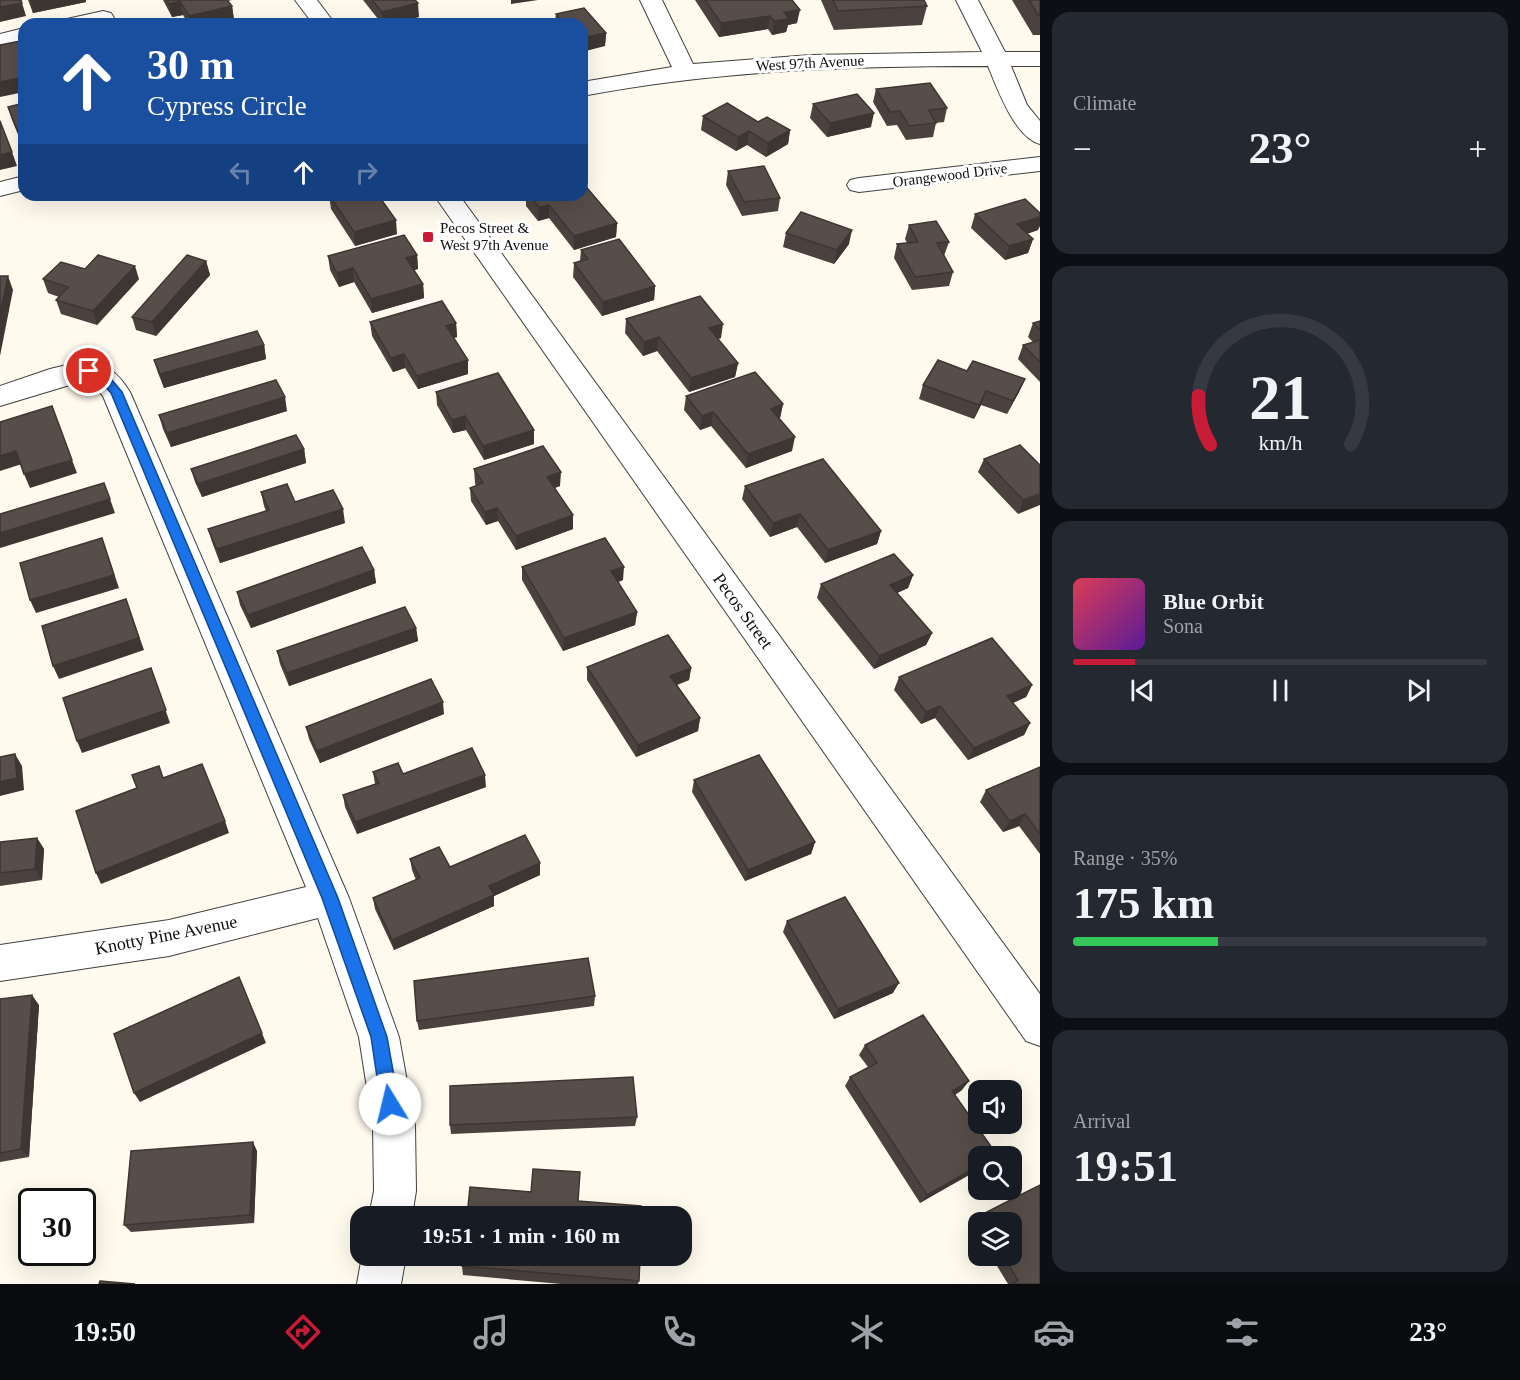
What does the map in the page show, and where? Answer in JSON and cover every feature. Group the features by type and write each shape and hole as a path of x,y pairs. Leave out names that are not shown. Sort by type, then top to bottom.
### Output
{"street":[{"path":"306,0 320,18"},
{"path":"651,0 685,71"},
{"path":"968,0 997,59 1016,106 1040,137"},
{"path":"0,41 18,37"},
{"name":"West 97th Avenue","path":"588,88 685,71 803,62 1040,59"},
{"name":"Orangewood Drive","path":"859,185 1040,164"},
{"path":"0,189 18,184"},
{"name":"Pecos Street","path":"450,201 1040,1027"},
{"path":"0,396 89,371 101,375 116,392 330,898 379,1037 394,1126 395,1191 393,1206"},
{"name":"Knotty Pine Avenue","path":"0,963 169,938 330,898"},
{"path":"379,1284 382,1266"}],"building":[{"path":"0,0 21,0 22,3 0,7"},
{"path":"167,0 227,0 232,6 189,16 180,1 169,4"},
{"path":"372,0 415,0 418,3 382,12"},
{"path":"705,0 792,0 800,10 784,12 789,19 774,21 770,16 721,23"},
{"path":"833,0 924,0 927,6 838,11"},
{"path":"1029,0 1040,0 1040,16 1039,16"},
{"path":"584,8 606,33 588,37 588,18 559,18 556,14"},
{"path":"18,41 18,78 0,82 0,45"},
{"path":"930,83 947,108 929,110 936,123 909,126 900,111 890,112 876,89"},
{"path":"857,94 874,113 830,123 813,104"},
{"path":"727,103 758,122 767,117 790,130 768,143 749,131 738,137 703,116"},
{"path":"18,104 18,132 8,107"},
{"path":"0,121 12,152 0,155"},
{"path":"764,166 780,198 744,202 728,171"},
{"path":"588,189 617,223 574,236 549,205 539,207 534,201 588,201"},
{"path":"1025,199 1040,213 1040,217 1017,224 1033,239 1009,246 975,214"},
{"path":"333,201 382,201 396,220 354,232"},
{"path":"801,212 852,230 837,250 786,233"},
{"path":"936,221 949,242 937,243 953,272 915,277 897,244 918,242 909,225"},
{"path":"404,235 417,255 406,258 423,284 371,299 353,268 337,273 328,256"},
{"path":"619,239 655,286 603,302 574,263 588,259 581,250"},
{"path":"98,255 135,266 93,311 56,300 68,287 43,279 61,262 85,269"},
{"path":"187,255 206,261 152,322 132,317"},
{"path":"0,276 8,276 0,315"},
{"path":"700,296 723,324 709,328 738,363 691,378 659,337 644,342 626,319"},
{"path":"442,301 456,323 446,326 468,360 417,376 404,354 391,358 370,322"},
{"path":"1040,321 1040,330 1033,323"},
{"path":"257,331 264,345 160,374 154,360"},
{"path":"1040,340 1040,362 1023,345"},
{"path":"938,360 967,371 973,361 1025,379 1013,401 986,391 979,405 923,385"},
{"path":"755,372 783,404 771,409 795,437 748,454 713,412 702,416 686,396"},
{"path":"498,373 534,430 483,446 465,416 452,420 436,392"},
{"path":"276,380 285,397 167,433 159,415"},
{"path":"52,406 72,460 24,474 16,451 0,456 0,422"},
{"path":"296,435 304,449 198,484 191,469"},
{"path":"1020,445 1040,465 1040,494 1023,500 984,459"},
{"path":"543,446 561,472 547,477 573,515 516,536 497,508 485,512 470,488 483,483 474,469"},
{"path":"823,459 881,531 828,550 800,514 773,523 745,486"},
{"path":"104,483 110,499 0,533 0,514"},
{"path":"287,484 295,502 333,490 343,509 217,549 208,529 269,510 261,492"},
{"path":"102,538 114,575 30,600 20,563"},
{"path":"605,538 624,567 611,571 637,612 564,638 522,567"},
{"path":"362,547 374,570 248,615 237,592"},
{"path":"894,554 913,575 890,585 932,633 879,656 821,584"},
{"path":"126,599 139,638 53,666 42,626"},
{"path":"405,607 416,628 287,673 277,651"},
{"path":"668,635 691,668 670,676 700,718 638,745 587,667"},
{"path":"992,638 1032,685 1007,696 1030,723 974,748 940,706 926,712 899,677"},
{"path":"151,668 166,710 77,741 63,698"},
{"path":"431,679 443,702 317,751 306,727"},
{"path":"472,748 485,775 355,822 343,795 379,783 373,772 398,763 403,774"},
{"path":"15,754 17,778 0,782 0,757"},
{"path":"759,755 815,842 748,870 694,780"},
{"path":"202,764 225,821 96,873 76,811 137,788 132,775 159,766 163,778"},
{"path":"1040,767 1040,834 1025,814 1010,821 986,790"},
{"path":"525,835 540,863 489,886 494,895 392,940 373,898 420,878 410,859 439,847 450,867"},
{"path":"37,838 35,869 0,873 0,842"},
{"path":"845,897 899,983 838,1009 787,921"},
{"path":"588,958 595,996 417,1021 414,981"},
{"path":"239,977 262,1033 134,1093 114,1034"},
{"path":"32,995 21,1149 0,1153 0,999"},
{"path":"923,1015 968,1080 952,1091 968,1114 968,1134 982,1134 991,1146 968,1146 968,1172 927,1195 850,1077 877,1063 865,1045"},
{"path":"633,1077 637,1117 450,1125 450,1086"},
{"path":"253,1142 250,1215 124,1225 131,1151"},
{"path":"533,1169 580,1172 578,1201 641,1206 468,1206 470,1187 531,1192"},
{"path":"1040,1185 1040,1284 1012,1284 1018,1280 1009,1266 1022,1266 1022,1212 987,1212 1010,1200 1022,1200 1022,1194"},
{"path":"462,1266 640,1266 639,1281"},
{"path":"100,1281 135,1284 99,1284"}],"place":[{"name":"Pecos Street & West 97th Avenue","path":"428,237"}],"route":[{"path":"89,371 101,375 116,392 330,898 379,1037 390,1104"}]}
